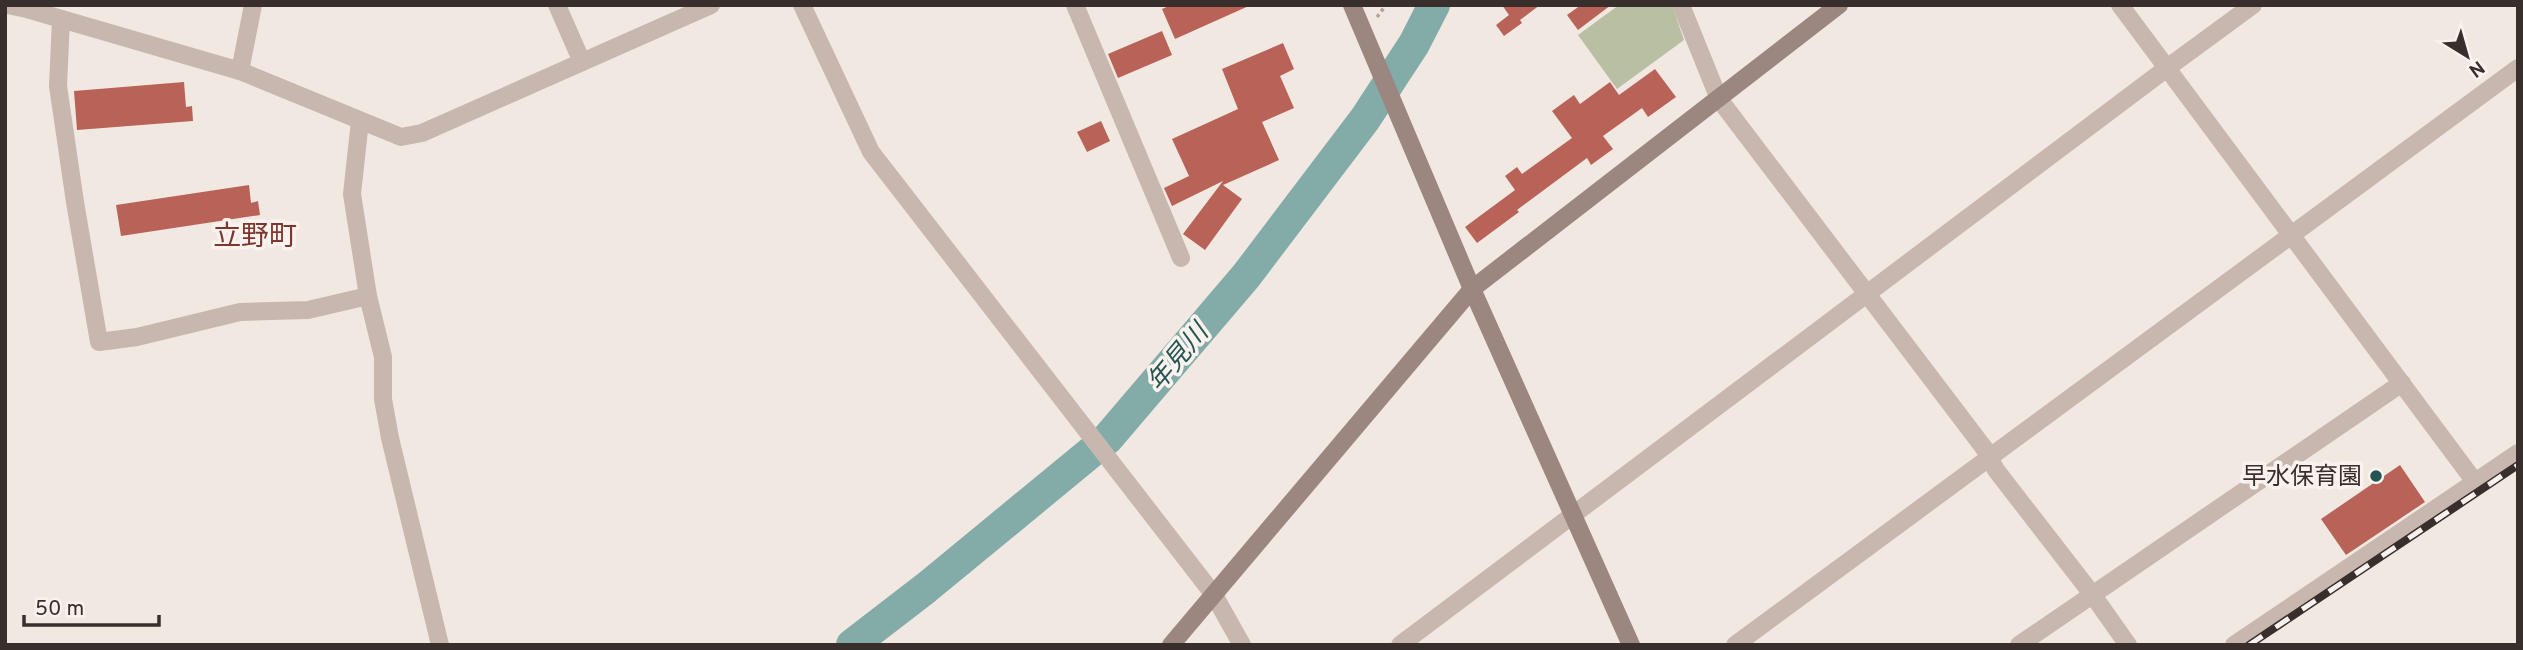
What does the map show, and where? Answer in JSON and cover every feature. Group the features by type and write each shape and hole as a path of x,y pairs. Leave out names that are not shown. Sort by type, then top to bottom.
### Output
{"street":[{"path":"6,5 240,71 401,137 422,133 711,5"},
{"path":"240,71 253,5"},
{"path":"557,5 582,62"},
{"path":"802,5 871,152 1214,595 1242,645"},
{"path":"1074,5 1181,258"},
{"path":"1352,5 1472,289 1631,645"},
{"path":"1681,5 1719,99 1867,293 2128,645"},
{"path":"1171,645 1472,289 1839,5"},
{"path":"2120,5 2475,482"},
{"path":"1400,645 2253,5"},
{"path":"61,19 58,86 99,342 137,337 240,312 308,310 368,296"},
{"path":"1735,645 2518,68"},
{"path":"360,121 352,194 368,296 383,357 383,399 440,645"},
{"path":"2019,645 2402,383"},
{"path":"2234,645 2518,453"}],"green space":[{"path":"1619,5 1672,5 1684,40 1617,89 1578,35"}],"building":[{"path":"1171,5 1251,5 1175,39 1162,9"},
{"path":"1502,5 1540,5 1504,36 1496,25 1509,15"},
{"path":"1581,5 1611,5 1578,30 1567,15"},
{"path":"1162,31 1172,55 1118,78 1108,54"},
{"path":"1283,43 1294,69 1280,76 1294,108 1262,122 1279,160 1223,185 1242,199 1205,250 1183,234 1223,181 1172,206 1164,188 1189,176 1172,139 1238,109 1222,69"},
{"path":"1655,69 1676,97 1648,117 1642,108 1603,136 1613,149 1591,165 1587,158 1477,243 1465,227 1515,190 1505,176 1517,167 1522,174 1572,138 1552,111 1574,95 1580,104 1610,82 1619,95"},
{"path":"184,82 186,107 192,106 193,121 77,130 74,91"},
{"path":"1101,121 1110,141 1087,152 1077,132"},
{"path":"249,185 251,203 258,201 260,215 121,236 116,205"},
{"path":"2400,465 2425,502 2346,555 2321,519"}],"waterway":[{"name":"年見川","path":"852,645 926,588 1107,439 1246,276 1365,119 1414,44 1434,5"}],"railway":[{"path":"2249,645 2518,465"}],"place":[{"name":"早水保育園","path":"2376,476"}],"district":[{"name":"立野町","path":"255,235"}]}
